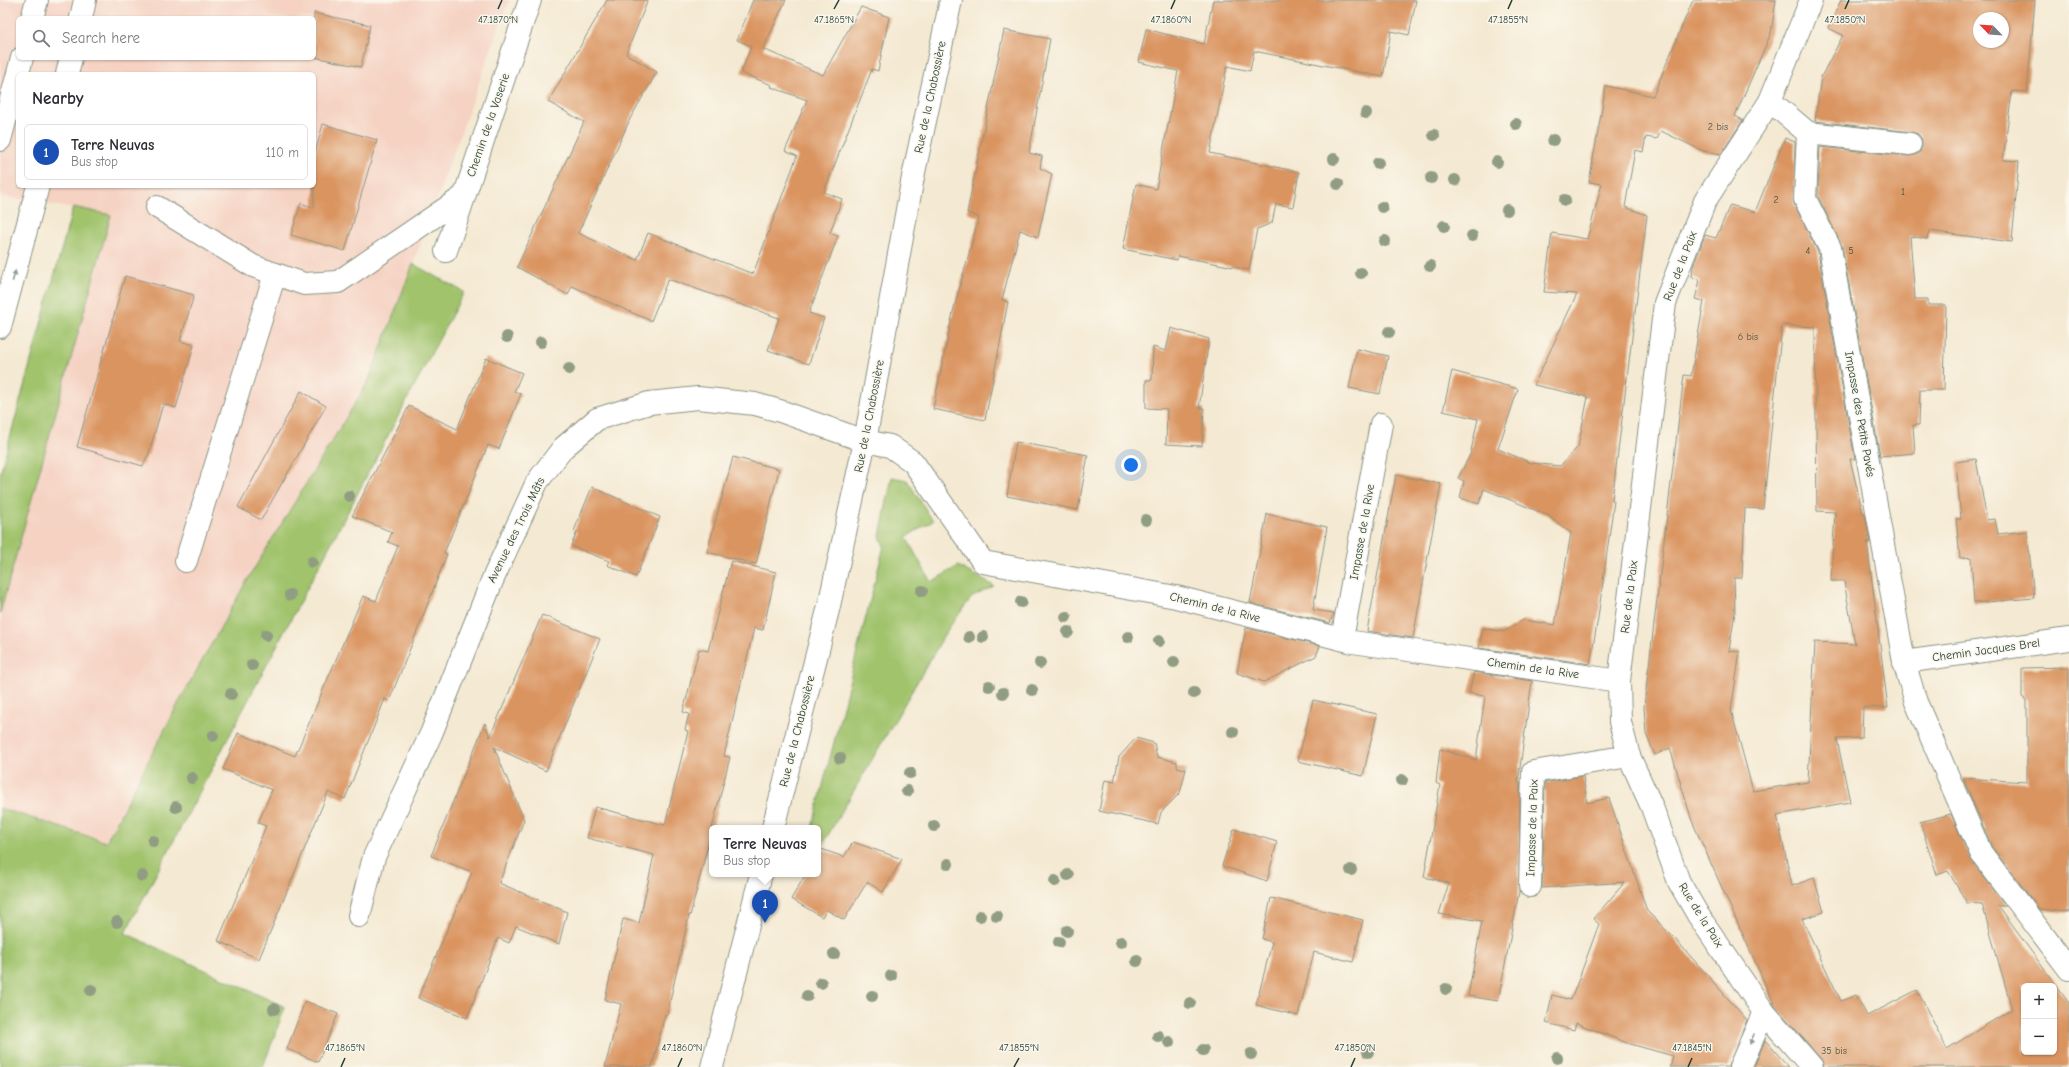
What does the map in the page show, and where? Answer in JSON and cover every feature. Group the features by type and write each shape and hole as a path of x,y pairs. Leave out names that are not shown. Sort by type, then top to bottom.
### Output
{"street":[{"path":"33,16 37,0"},
{"path":"81,16 85,0"},
{"name":"Chemin de la Vaserie","path":"446,251 530,0"},
{"name":"Rue de la Chabossière","path":"774,825 829,606 865,441 913,177 951,0"},
{"name":"Rue de la Paix","path":"1811,0 1770,101 1705,201 1665,303 1619,681 1620,722 1629,756 1652,807 1679,882 1687,898 1764,1012 1812,1067"},
{"path":"18,72 21,60"},
{"path":"67,72 70,60"},
{"path":"0,140 16,80"},
{"path":"1770,101 1808,133 1910,144"},
{"name":"Impasse des Petits Pavés","path":"1808,133 1805,199 1830,248 1904,662 1916,702 1981,853 2069,969"},
{"path":"0,327 37,188"},
{"path":"157,207 253,266 304,284 338,282 464,196"},
{"path":"186,561 275,274"},
{"name":"Avenue des Trois Mâts","path":"359,916 374,857 431,734 492,581 537,482 563,448 597,420 649,403 698,398 755,404 780,410 865,441"},
{"name":"Impasse de la Rive","path":"1342,639 1382,424"},
{"name":"Chemin de la Rive","path":"865,441 890,446 913,462 983,562 1176,597 1342,639 1619,681"},
{"name":"Chemin Jacques Brel","path":"1904,662 2069,638"},
{"name":"Impasse de la Paix","path":"1530,886 1533,772 1629,756"},
{"path":"712,1067 760,877"},
{"path":"1740,1067 1764,1012"}],"shaded area":[{"path":"0,0 509,0 413,264 368,382 246,582 179,702 106,842 0,808 1,610 111,215 0,196"}],"green space":[{"path":"73,207 111,215 0,613 0,474"},
{"path":"413,264 464,292 125,933 285,1007 263,1067 0,1067 0,808 106,842 179,702 246,582 368,382"},
{"path":"892,477 907,480 933,521 906,537 931,582 958,566 994,586 971,598 948,629 821,847 821,825 813,825 884,546 880,536"}],"building":[{"path":"607,0 648,0 626,54 657,72 631,117 578,233 637,260 648,233 753,274 797,156 785,151 807,100 771,87 772,85 741,73 751,46 737,40 753,0 786,0 763,49 823,75 861,7 889,17 878,71 872,69 824,192 842,199 830,233 838,236 809,313 824,318 809,364 768,350 779,318 668,279 651,321 572,286 568,295 517,267 584,122 548,102"},
{"path":"1213,0 1416,0 1409,35 1391,31 1383,77 1254,51 1250,71 1227,66 1210,153 1299,172 1293,207 1276,204 1272,223 1257,229 1249,270 1178,256 1177,260 1123,249 1136,184 1156,189 1178,71 1139,62 1146,29 1204,44"},
{"path":"1693,0 1776,0 1771,33 1735,116 1743,120 1721,154 1703,151 1661,131 1657,139 1646,137 1643,152 1635,150 1625,207 1647,215 1612,500 1614,501 1598,618 1590,664 1479,648 1483,628 1504,632 1523,620 1555,625 1571,533 1547,515 1484,489 1479,504 1460,498 1464,481 1458,478 1470,455 1478,419 1443,411 1452,371 1518,389 1498,449 1531,463 1560,466 1578,447 1588,397 1534,385 1577,294 1544,292 1552,233 1587,239 1602,184 1589,182 1606,86 1653,96"},
{"path":"1841,0 2035,0 2027,92 2012,91 2003,160 2019,161 2012,242 1929,231 1927,239 1910,236 1915,299 1928,299 1928,305 1946,305 1944,390 1920,390 1919,425 1913,425 1915,453 1880,456 1842,246 1818,196 1820,147 1909,156 1920,152 1922,139 1918,134 1911,132 1815,121 1821,77 1843,35 1828,28"},
{"path":"314,13 370,25 361,67 316,57 316,16 314,16"},
{"path":"1004,30 1050,39 1029,153 1042,156 1040,168 1052,174 1038,237 1020,230 1002,300 1008,302 985,420 933,409 953,312 979,217 967,213"},
{"path":"323,124 377,140 345,251 291,235 301,203 314,208 314,188 316,188 316,150"},
{"path":"1785,138 1795,142 1794,204 1818,252 1855,459 1850,459 1863,514 1865,514 1870,542 1867,542 1888,708 1863,707 1862,738 1837,739 1850,802 1777,815 1792,886 1814,878 1824,912 1802,919 1841,1001 1856,995 1867,1016 1917,990 1947,1049 2012,1009 1982,904 1967,903 1948,871 1937,875 1920,822 1951,814 1971,860 2006,906 1998,906 2054,983 2021,983 2021,1055 2057,1055 2057,987 2069,1003 2069,1067 1824,1067 1821,1059 1775,1006 1692,821 1670,748 1655,755 1646,734 1644,707 1684,375 1691,376 1704,301 1695,299 1700,280 1692,277 1693,267 1705,235 1716,238 1730,205 1755,212","holes":["1782,325 1815,327 1817,511 1835,512 1831,581 1844,581 1855,644 1815,642 1808,782 1753,791 1731,710 1740,652 1729,651 1735,612 1734,578 1742,578 1745,508 1763,509"]},
{"path":"125,276 194,295 180,341 194,345 176,408 163,404 148,456 143,466 77,447"},
{"path":"1171,328 1209,339 1199,408 1204,408 1202,446 1166,444 1167,409 1146,408 1146,380 1152,380 1153,347 1166,351"},
{"path":"1357,349 1388,356 1380,394 1349,388"},
{"path":"486,358 522,373 514,392 521,394 499,449 488,445 444,553 447,554 389,701 385,699 345,799 328,792 259,959 218,941 266,826 258,823 272,790 223,769 238,733 295,756 363,596 376,601 398,546 388,542 392,532 352,516 409,406 457,429"},
{"path":"301,391 326,406 261,520 238,507"},
{"path":"1016,442 1088,455 1078,510 1007,496"},
{"path":"733,457 779,469 756,564 707,552"},
{"path":"1976,459 1987,520 1995,519 1998,534 2027,531 2034,598 1974,603 1971,557 1960,558 1956,519 1961,519 1956,462"},
{"path":"1396,475 1441,484 1413,638 1367,631"},
{"path":"592,487 660,517 636,577 607,565 609,561 571,546 577,532 574,531"},
{"path":"1267,514 1327,527 1313,610 1334,613 1330,623 1250,603"},
{"path":"731,561 776,572 763,630 754,628 724,756 730,757 713,825 709,825 709,840 690,916 689,915 667,1015 665,1014 652,1067 605,1067 621,1004 605,1000 623,919 639,923 654,855 587,838 595,807 665,825 688,731 685,730 689,714 683,712 699,649 708,651"},
{"path":"542,615 600,639 546,771 494,747 524,820 499,883 567,912 559,944 516,926 509,943 498,938 467,1018 418,998 472,872 431,856 485,723 490,737"},
{"path":"1246,628 1320,646 1316,656 1264,682 1237,673"},
{"path":"2069,667 2069,912 2039,909 1992,847 1963,778 2027,782 2027,700 2022,697 2022,668"},
{"path":"1474,672 1532,681 1518,782 1520,782 1519,892 1498,1001 1468,996 1482,921 1439,914 1449,883 1424,877 1440,785 1436,783 1440,749 1476,760 1485,696 1469,693"},
{"path":"1313,700 1377,714 1363,776 1298,761"},
{"path":"1136,738 1154,743 1157,757 1177,762 1177,767 1186,769 1180,793 1161,812 1158,824 1099,811 1105,780 1114,782 1119,757"},
{"path":"1583,776 1587,803 1609,798 1647,911 1676,940 1747,1020 1728,1067 1670,1067 1673,1056 1627,1043 1576,1023 1574,1030 1546,1023 1552,995 1571,1000 1599,924 1593,919 1625,882 1542,888 1545,783"},
{"path":"1234,829 1277,842 1267,881 1222,866"},
{"path":"853,842 902,859 883,892 867,882 844,920 827,910 822,917 791,899 804,877 821,877 821,849 844,857"},
{"path":"1271,898 1363,920 1353,962 1314,952 1298,1016 1256,1005 1272,942 1262,939"},
{"path":"305,1001 338,1014 318,1062 287,1049"},
{"path":"1765,1040 1789,1067 1754,1067"}],"place":[{"name":"Terre Neuvas","path":"765,923"}]}
